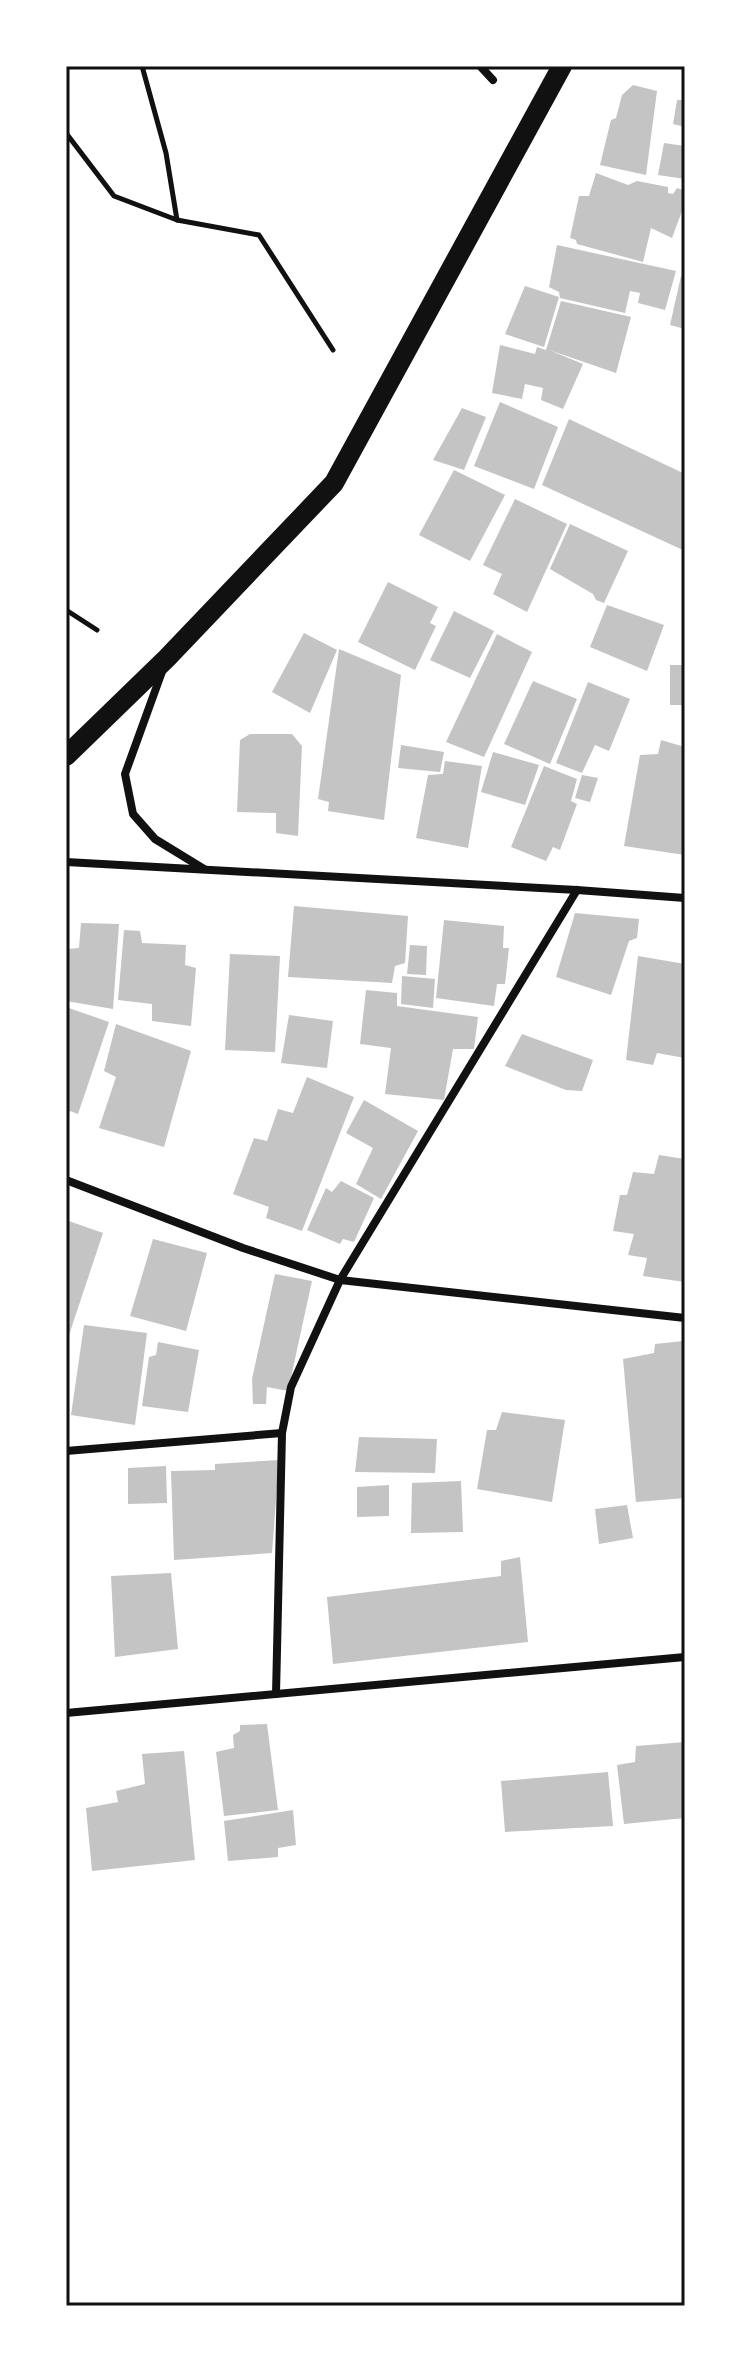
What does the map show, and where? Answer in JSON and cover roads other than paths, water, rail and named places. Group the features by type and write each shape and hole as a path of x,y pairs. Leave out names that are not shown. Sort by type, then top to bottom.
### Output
{"main road":[{"path":"66,756 167,658 334,483 562,66"}],"street":[{"path":"480,66 493,80"},
{"path":"167,658 125,774 133,814 155,839 205,870"},
{"path":"66,862 685,898"},
{"path":"276,1694 282,1433 291,1387 340,1280 577,890"},
{"path":"66,1180 243,1248 340,1280 685,1318"},
{"path":"66,1451 282,1433"},
{"path":"66,1713 685,1657"}]}
